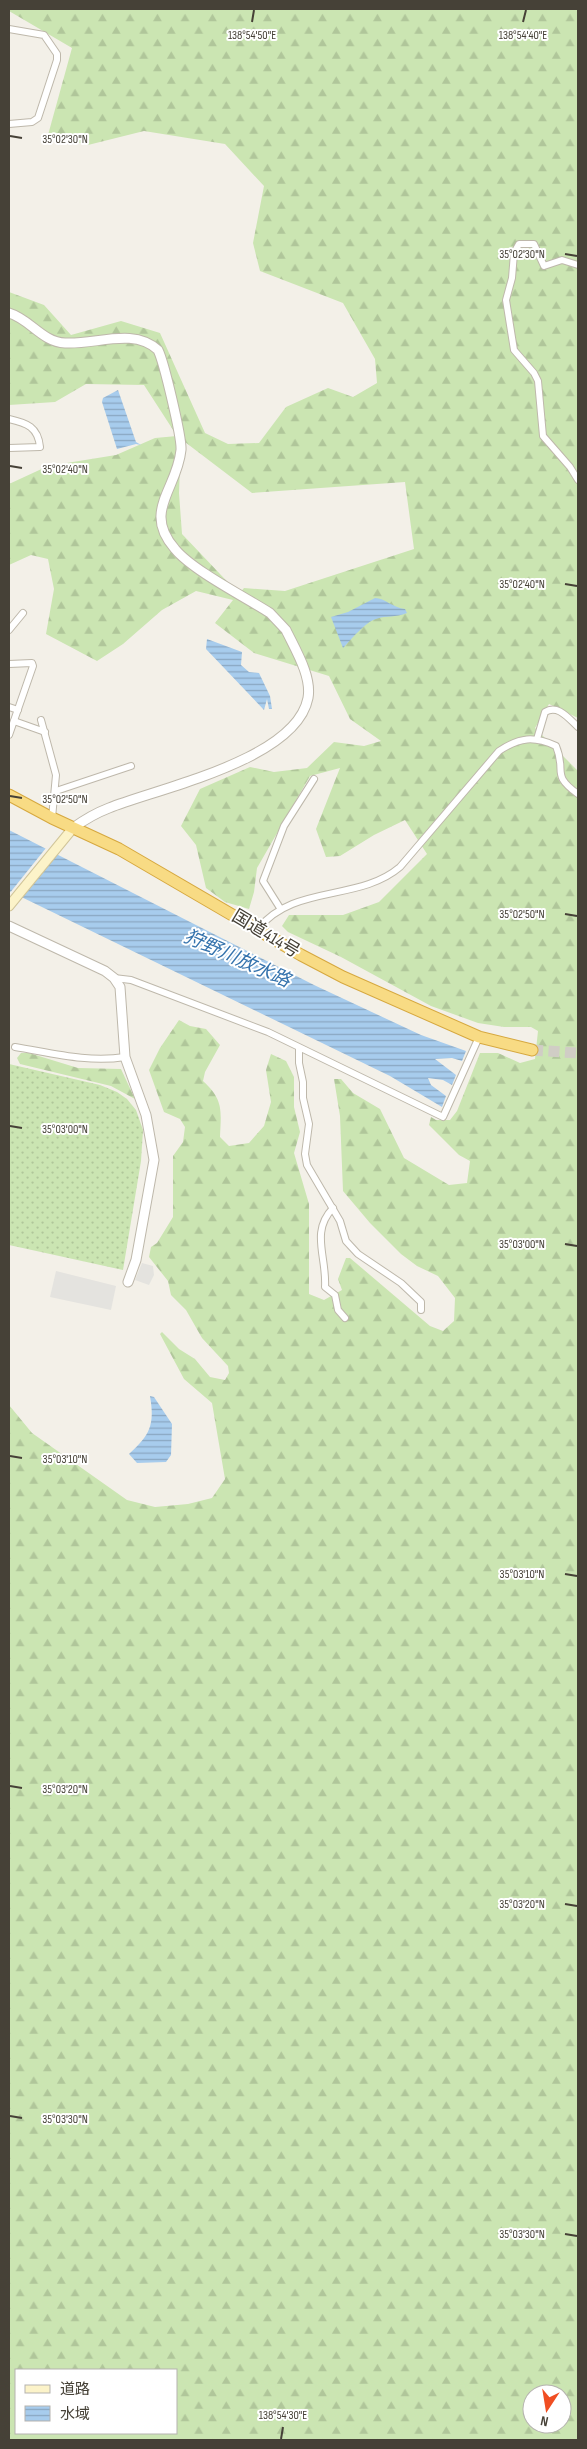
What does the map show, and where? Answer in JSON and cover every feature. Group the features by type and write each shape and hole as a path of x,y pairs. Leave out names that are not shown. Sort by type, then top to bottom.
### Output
{"highway":[{"name":"国道414号","path":"9,795 52,818 118,849 301,955 343,977 479,1037 532,1050"}],"main road":[{"path":"9,906 73,828"}],"street":[{"path":"9,30 44,34 57,54 57,60 38,118 32,122 9,124"},
{"path":"578,265 562,260 544,266 534,244 519,244 514,253 512,278 506,300 514,350 534,373 538,381 543,436 570,467 578,480"},
{"path":"10,316 24,320 46,338 60,343 130,338 147,342 158,350 181,449 161,509 161,526 164,536 186,560 270,612 282,624 293,645 308,686 309,696 300,715 283,734 255,753 225,769 108,808 73,828"},
{"path":"9,419 22,422 35,429 39,436 40,448 9,448"},
{"path":"9,630 23,613"},
{"path":"9,664 32,663 33,666 9,736"},
{"path":"9,707 18,710"},
{"path":"537,739 545,712 551,708 558,709 578,727"},
{"path":"41,720 56,775 52,818"},
{"path":"14,721 45,732"},
{"path":"258,929 280,908 308,898 373,883 389,876 400,867 500,751 515,742 537,739 556,746 560,755 559,774 563,784 578,794"},
{"path":"56,791 131,766"},
{"path":"280,908 264,881 284,826 314,779"},
{"path":"9,926 105,971 114,978 120,987 125,1057 146,1115 154,1160 136,1260 128,1282"},
{"path":"114,978 130,980 268,1032 443,1117 479,1037"},
{"path":"15,1047 90,1060 125,1057"},
{"path":"298,1048 303,1082 303,1098 309,1124 305,1154 307,1165 340,1221 346,1241 366,1260 390,1274 408,1289 421,1302 421,1310"},
{"path":"333,1208 323,1218 320,1240 326,1269 325,1287 335,1295 338,1310 345,1318"}],"green space":[{"path":"9,9 578,9 578,718 549,704 535,728 578,771 578,2440 9,2440 9,1405 32,1433 127,1500 155,1507 188,1504 212,1498 225,1479 212,1403 184,1379 160,1334 162,1332 179,1349 195,1359 210,1377 225,1380 229,1373 228,1366 202,1338 186,1310 171,1295 168,1281 149,1257 151,1247 157,1243 173,1217 173,1156 183,1142 185,1127 180,1119 164,1112 149,1070 160,1048 179,1020 190,1026 206,1029 220,1045 205,1072 203,1081 218,1100 221,1113 220,1137 229,1146 249,1143 264,1126 271,1102 266,1070 271,1054 286,1061 294,1077 294,1107 300,1132 294,1153 309,1204 309,1294 324,1300 342,1290 338,1279 346,1258 350,1258 430,1326 443,1331 454,1321 455,1298 438,1276 417,1266 401,1254 370,1223 343,1191 340,1116 334,1079 341,1079 353,1093 380,1109 404,1158 449,1185 467,1183 470,1161 459,1155 429,1125 431,1117 436,1120 450,1120 457,1111 480,1053 498,1053 520,1063 535,1059 538,1031 531,1027 504,1027 478,1023 431,1006 341,957 288,932 282,926 289,915 343,915 379,902 427,854 405,820 374,835 340,856 326,857 316,829 340,768 310,776 257,868 254,892 249,909 225,902 206,888 196,845 181,826 200,789 250,767 274,772 307,768 334,742 364,746 381,741 350,719 329,676 254,653 215,623 233,600 196,591 162,610 123,644 97,661 46,634 54,589 48,559 31,555 9,565 9,484 48,466 116,455 155,438 177,436 144,385 86,384 55,402 9,405 9,292 44,305 71,335 121,321 160,333 205,433 228,444 259,443 286,407 328,388 353,397 377,383 375,359 343,303 260,271 253,243 264,186 225,144 144,131 88,145 48,135 72,48 9,11","holes":["181,439 252,493 405,482 414,549 285,591 244,588 239,594 182,534 179,493"]},
{"path":"21,1053 29,1053 78,1068 121,1069 135,1099 111,1086 20,1064 17,1058"},
{"path":"9,1064 100,1085 117,1092 127,1099 136,1110 143,1130 141,1161 123,1270 9,1245"}],"shaded area":[{"path":"142,1263 153,1266 154,1275 149,1285 135,1280"},
{"path":"56,1271 116,1286 111,1310 50,1297"}],"water":[{"path":"118,390 136,442 141,445 136,444 117,449 102,402 103,398"},
{"path":"375,598 405,609 407,613 372,621 363,627 343,648 331,617 348,612"},
{"path":"207,639 242,652 241,665 249,672 259,673 270,696 272,709 269,709 267,699 264,710 206,649"},
{"name":"狩野川放水路","path":"9,830 314,985 421,1035 466,1051 462,1061 452,1058 435,1059 456,1075 452,1085 443,1080 428,1078 431,1085 446,1096 442,1107 390,1076 9,891"},
{"path":"150,1396 154,1397 172,1424 171,1455 166,1462 137,1463 129,1454 142,1441 149,1429 152,1415"}],"pier":[{"path":"46,848 57,854 20,900 9,894"}],"tunnel":[{"path":"532,1050 578,1053"}]}
